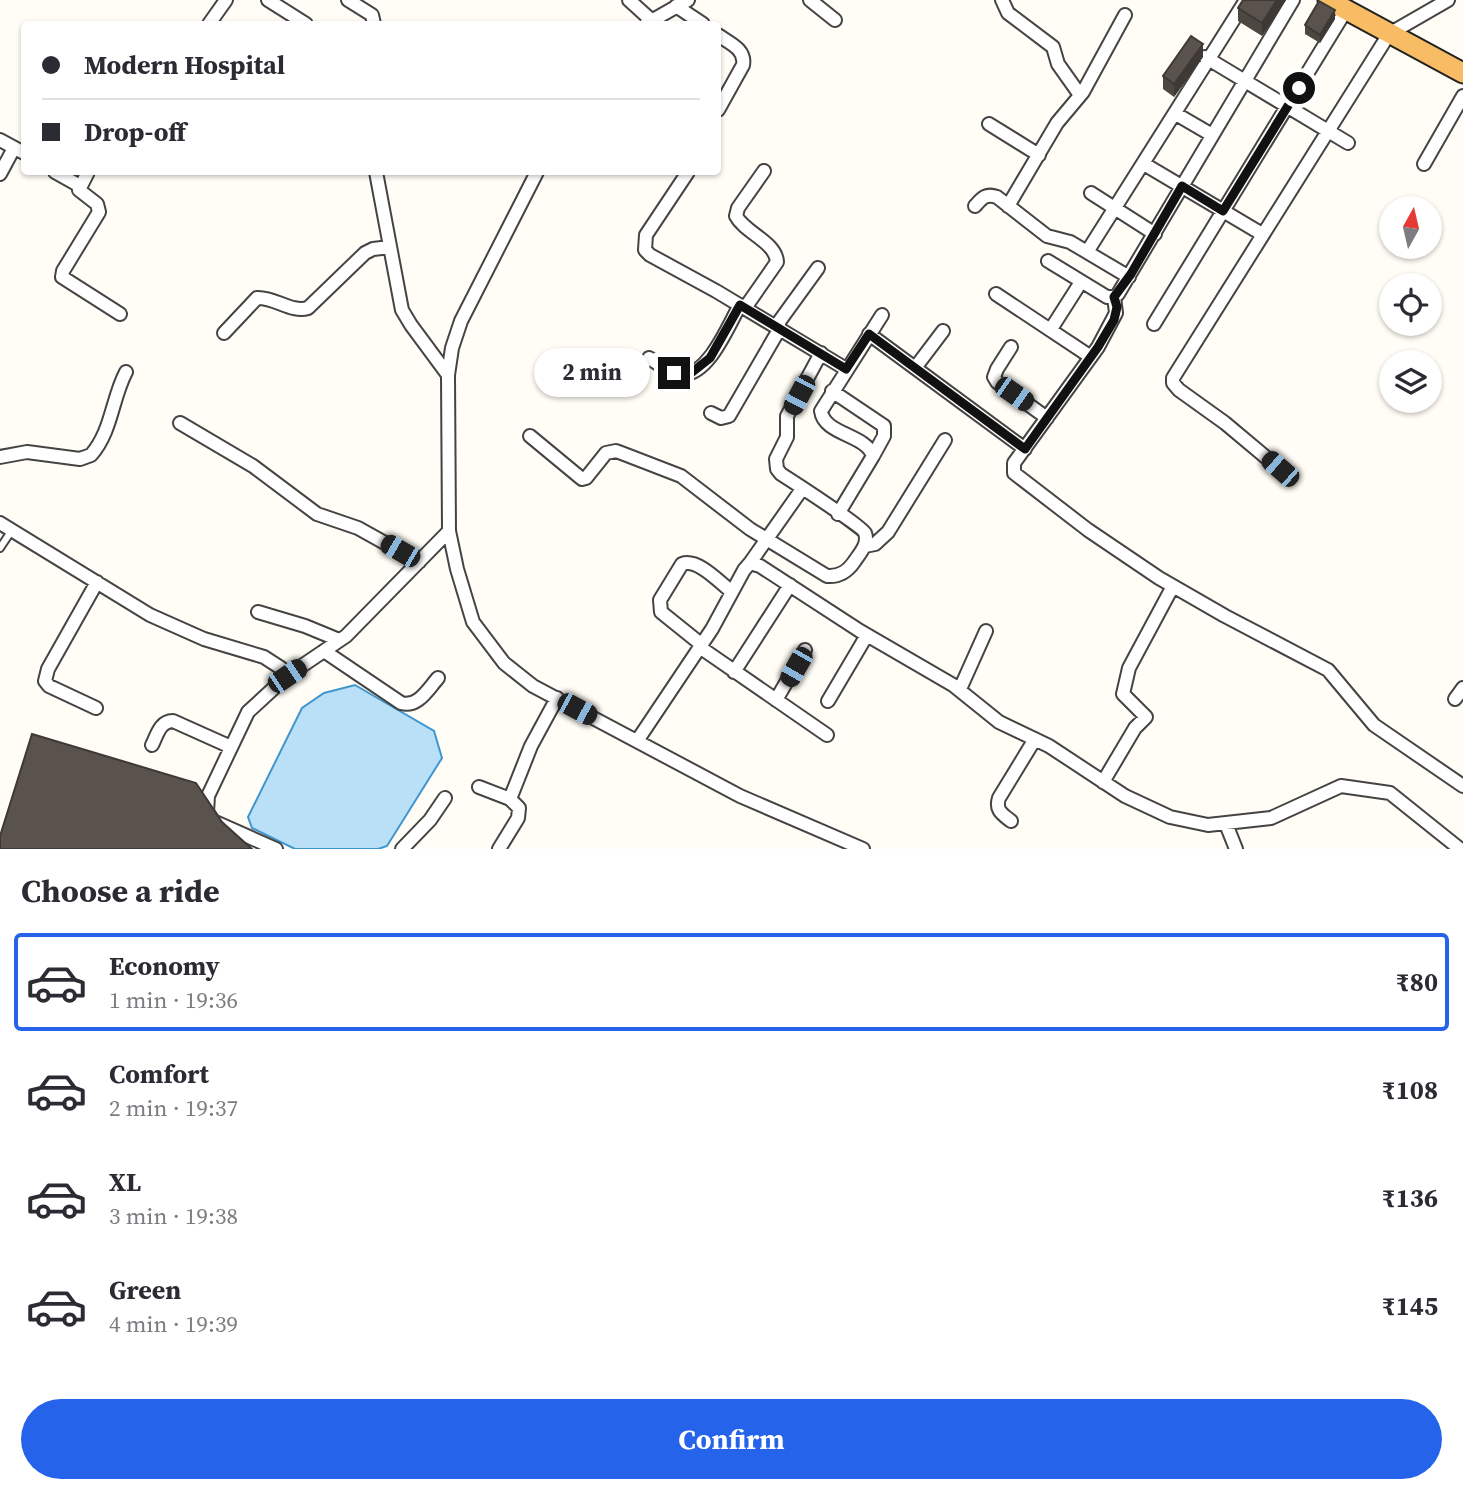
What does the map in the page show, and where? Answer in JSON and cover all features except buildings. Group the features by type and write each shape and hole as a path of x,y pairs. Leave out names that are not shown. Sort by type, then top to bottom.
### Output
{"highway":[{"path":"1328,0 1463,73"}],"street":[{"path":"211,21 226,0"},
{"path":"268,0 301,21"},
{"path":"348,0 372,15 373,21"},
{"path":"629,0 647,21"},
{"path":"810,0 835,20"},
{"path":"1002,0 1007,13 1053,47 1058,64 1080,95"},
{"path":"1087,252 1246,0"},
{"path":"1114,297 1129,277 1293,0"},
{"path":"1280,469 1174,386 1172,380 1326,130 1389,34 1448,0"},
{"path":"650,21 682,3 700,21"},
{"path":"1154,324 1346,10"},
{"path":"1008,206 1058,123 1080,95 1125,15"},
{"path":"721,37 740,50 744,58 743,65 721,105"},
{"path":"1190,47 1348,143"},
{"path":"1424,164 1463,96"},
{"path":"1176,114 1212,135"},
{"path":"989,124 1038,155"},
{"path":"0,139 19,150 0,174"},
{"path":"1144,164 1262,234"},
{"path":"649,358 674,373 691,373 700,368 710,358 742,306 777,262 774,251 742,225 736,216 738,208 764,171"},
{"path":"60,175 80,186"},
{"path":"86,175 80,192 97,204 99,212 63,271 62,278 120,314"},
{"path":"377,175 402,310 448,375"},
{"path":"535,175 461,321 452,348 448,375 449,531 473,622 505,663 533,686 740,796 862,849"},
{"path":"686,175 646,235 645,250 846,369"},
{"path":"1091,193 1154,234"},
{"path":"975,206 983,197 997,197 1047,236 1070,242 1129,277"},
{"path":"224,332 257,298 265,298 295,309 308,308 365,253 373,248 390,247"},
{"path":"1048,261 1107,297 1114,297"},
{"path":"711,412 721,418 729,416 778,327 818,268"},
{"path":"1051,329 1081,282"},
{"path":"996,293 1091,357"},
{"path":"1114,297 1117,307 1114,320 1013,467 1014,473 1088,530 1172,586 1328,670 1374,725 1463,786"},
{"path":"873,456 869,448 824,421 821,416 822,407 882,315"},
{"path":"915,368 943,331"},
{"path":"869,334 1025,449"},
{"path":"1011,347 994,377 997,382 1047,418"},
{"path":"530,436 582,479 586,478 606,453 616,451 666,469 698,487 766,540 815,570 827,576 835,576 851,566 865,546 865,532 781,474 777,469 776,458 788,438 787,416 821,353"},
{"path":"0,457 27,452 80,459 91,455 113,413 118,386 126,372"},
{"path":"832,391 884,426 884,436 838,514"},
{"path":"180,423 253,466 317,514 358,528 419,562"},
{"path":"865,546 875,544 888,531 945,440"},
{"path":"637,741 701,646 744,570 803,489"},
{"path":"6,526 125,601 204,639 264,657 281,668 287,676"},
{"path":"276,849 213,821 207,812 208,796 248,712 287,676 339,640 449,531"},
{"path":"732,592 694,563 686,562 682,564 660,600 661,612 734,673 827,735"},
{"path":"750,564 760,566 867,635 960,689 999,722 1035,739 1146,807 1170,817 1192,823 1226,824 1271,818 1341,786 1390,793 1460,849"},
{"path":"96,708 49,686 45,676 97,582"},
{"path":"734,673 790,585"},
{"path":"1103,782 1135,728 1146,717 1123,694 1129,668 1172,586"},
{"path":"258,612 306,626 339,640"},
{"path":"960,689 986,631"},
{"path":"828,701 867,635"},
{"path":"776,700 805,650"},
{"path":"324,651 401,703 408,705 418,701 438,678"},
{"path":"510,799 531,746 556,698"},
{"path":"152,745 164,723 173,721 231,747"},
{"path":"1011,821 998,809 999,797 1035,739"},
{"path":"479,787 510,799 519,808 518,818 499,849"},
{"path":"402,849 430,820 445,799"},
{"path":"1226,824 1236,849"}],"lane":[{"path":"0,548 6,526"}],"water":[{"path":"355,685 434,731 442,758 387,846 378,849 295,849 252,828 248,817 302,708 324,693"}],"route":[{"path":"674,373 691,373 710,358 740,305 846,369 869,334 1025,449 1098,347 1114,320 1117,307 1114,297 1131,274 1182,186 1223,211 1299,88"}]}
